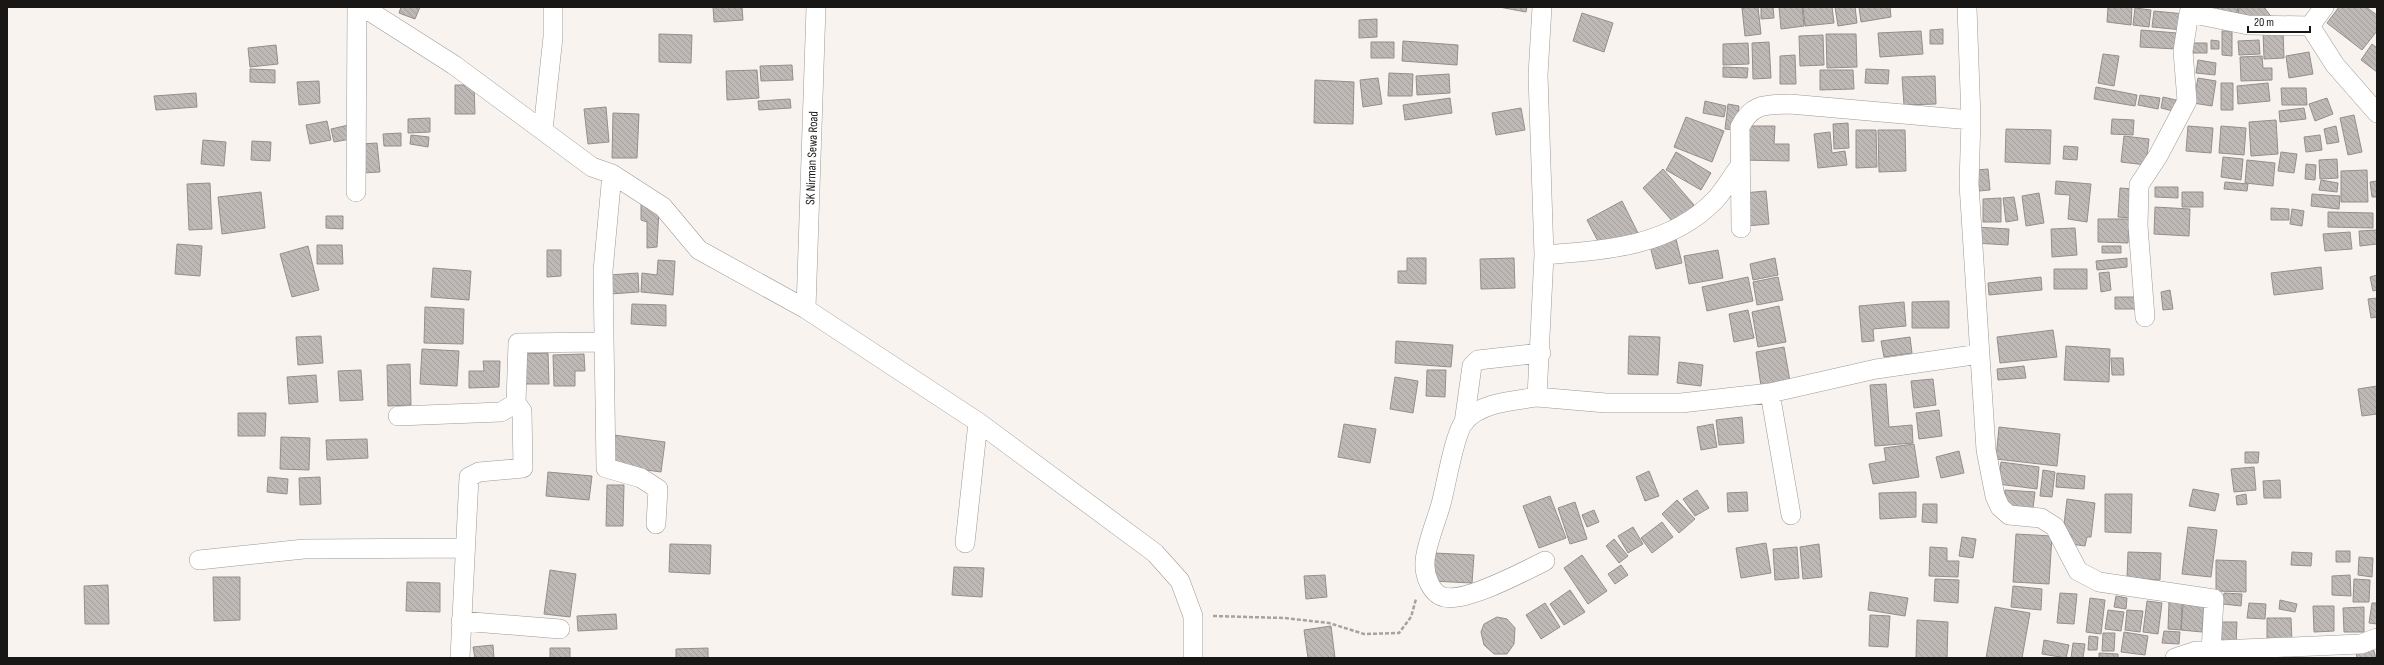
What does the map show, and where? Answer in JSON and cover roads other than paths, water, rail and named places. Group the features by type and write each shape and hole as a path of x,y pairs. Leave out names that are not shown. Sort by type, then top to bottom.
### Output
{"street":[{"path":"356,192 357,7"},
{"path":"363,7 454,65 592,167 612,174 663,207 699,250 806,309 978,422 1155,552 1180,581 1192,616 1193,658"},
{"path":"543,130 553,37 554,7"},
{"name":"SK Nirman Sewa Road","path":"806,309 816,7"},
{"path":"1537,397 1544,255 1538,75 1542,7"},
{"path":"1968,7 1971,120 1969,184 1986,450 1995,496 2000,507 2009,515 2041,518 2055,527 2078,571 2099,582 2214,599 2211,651"},
{"path":"2310,26 2324,7"},
{"path":"2145,317 2138,226 2139,185 2158,156 2187,101 2183,51 2189,13 2248,25 2310,26"},
{"path":"2310,26 2335,65 2377,113"},
{"path":"1741,228 1740,127 1747,114 1762,105 1790,104 1971,120"},
{"path":"1544,255 1614,249 1657,237 1682,227 1714,200 1740,166"},
{"path":"612,174 603,271 606,468 641,478 658,490 656,524"},
{"path":"460,658 460,621 469,478 479,472 523,468 522,411 516,403 518,343 604,342"},
{"path":"1540,353 1478,360 1472,366 1464,423 1453,453 1425,562 1429,582 1434,593 1444,598 1456,597 1497,585 1546,561"},
{"path":"1464,423 1477,411 1498,403 1537,397 1606,403 1681,403 1770,393 1876,369 1980,354"},
{"path":"1770,393 1791,515"},
{"path":"398,416 501,412 516,403"},
{"path":"965,543 978,422"},
{"path":"199,560 304,549 465,548"},
{"path":"460,621 560,629"},
{"path":"2175,658 2196,652 2361,644 2377,638"}]}
